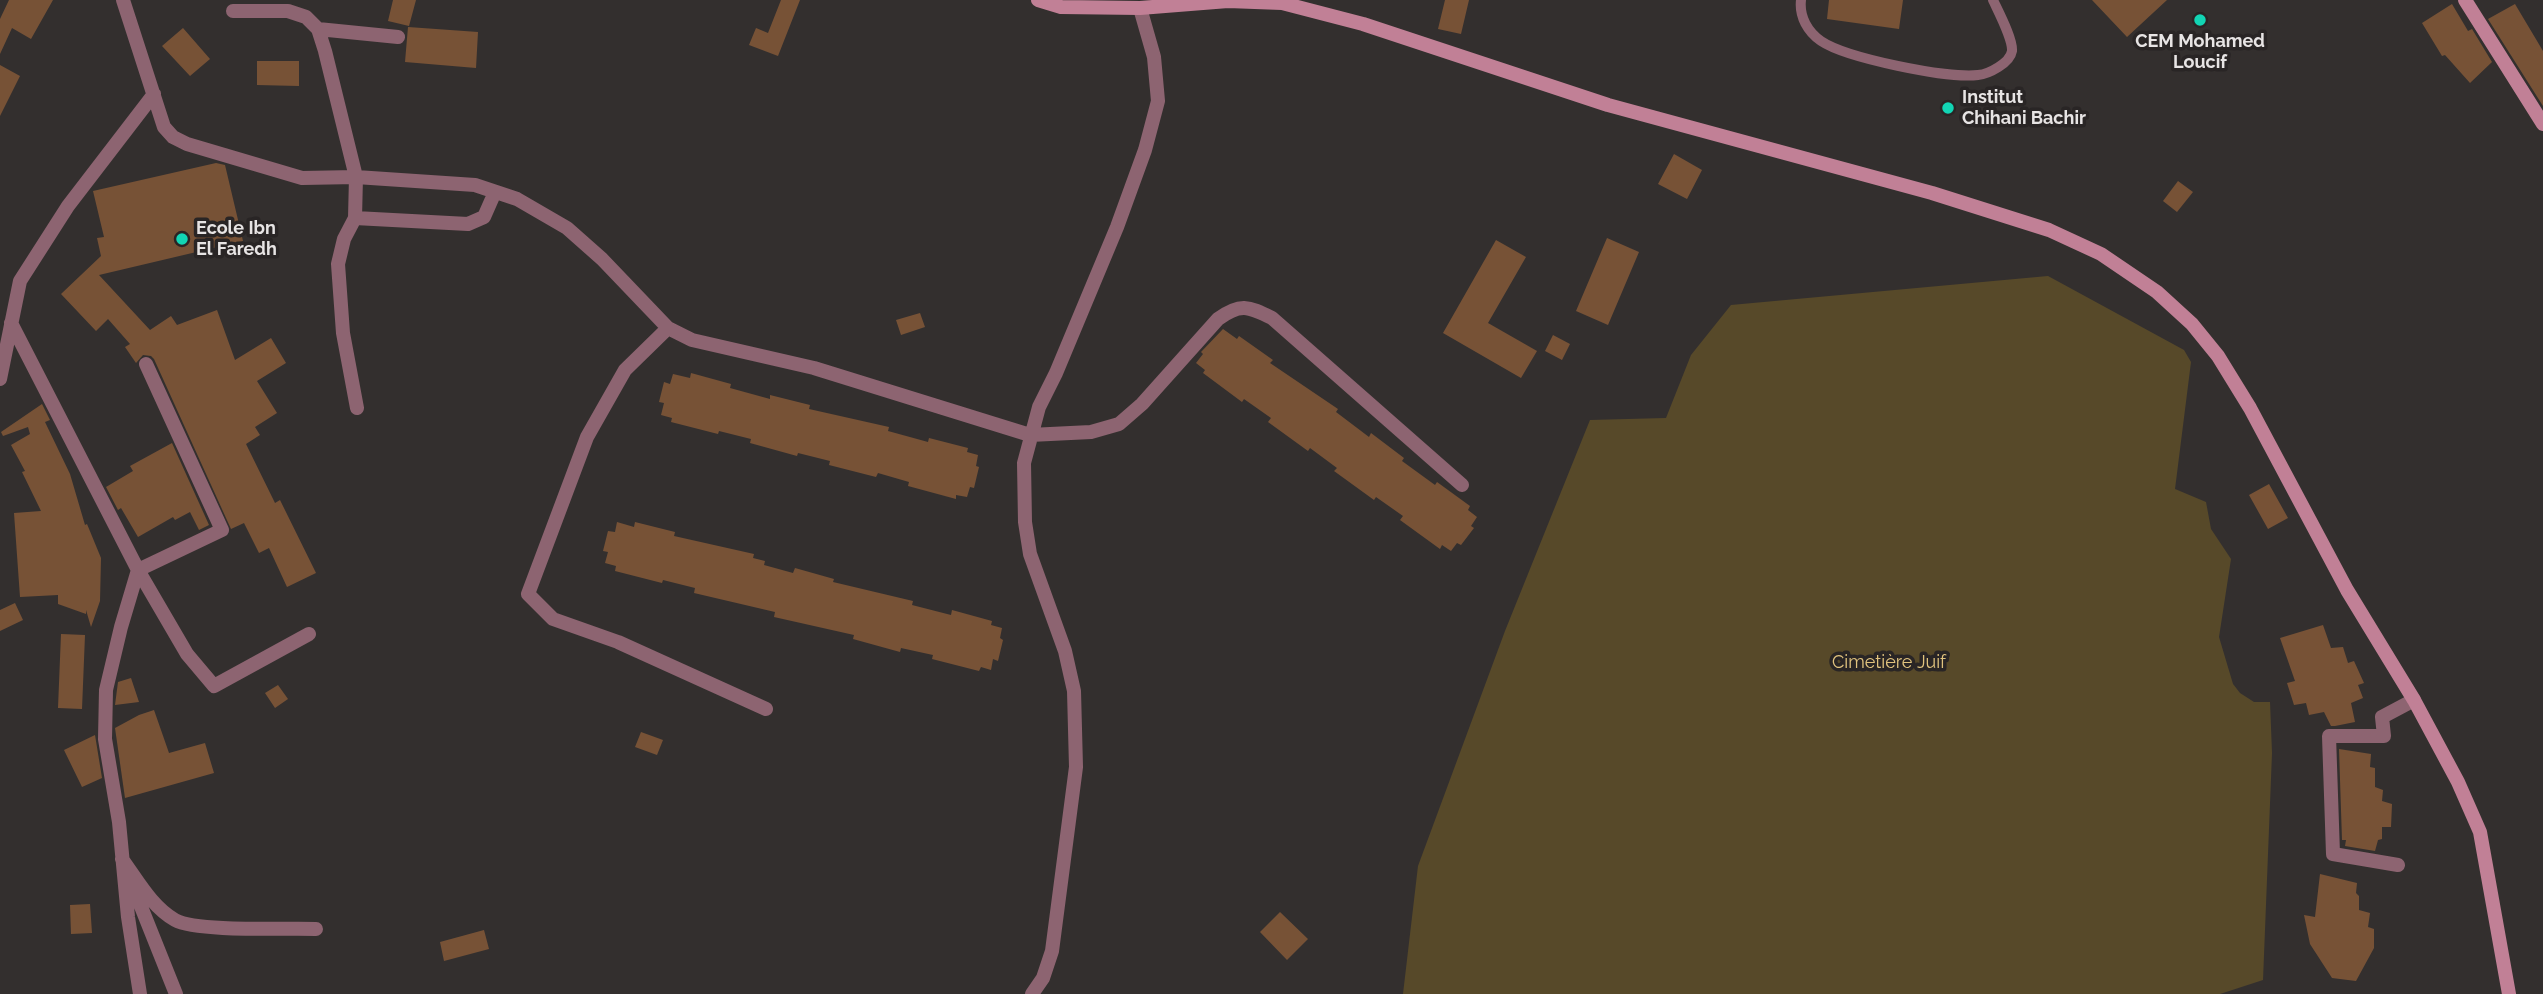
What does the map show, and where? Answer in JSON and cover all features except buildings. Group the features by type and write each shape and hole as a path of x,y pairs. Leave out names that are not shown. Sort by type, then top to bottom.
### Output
{"main road":[{"path":"1038,0 1061,7 1140,8 1228,1 1282,3 1363,24 1608,104 1932,193 2049,230 2101,254 2157,292 2192,324 2218,356 2250,408 2347,590 2414,700 2458,782 2480,832 2509,994"},
{"path":"2465,0 2543,124"}],"street":[{"path":"122,0 164,127 173,137 187,144 302,178 356,177 475,185 517,199 567,228 602,258 668,328 692,340 814,368 1030,435 1091,432 1119,424 1142,404 1218,319 1233,308 1254,309 1272,318 1462,485"},
{"path":"1032,994 1043,978 1052,951 1076,766 1074,691 1065,650 1030,554 1024,463 1039,407 1117,227 1146,150 1158,101 1154,57 1140,8"},
{"path":"233,11 288,11 306,17 318,29 348,137 356,177 355,218 344,240 338,264 343,333 358,408"},
{"path":"318,29 398,37"},
{"path":"0,379 20,281 68,206 154,94"},
{"path":"355,218 468,224 484,216 495,191"},
{"path":"11,323 138,570 187,654 214,686 309,634"},
{"path":"668,328 625,370 587,437 528,594 553,619 618,642 766,709"},
{"path":"139,994 105,739 106,690 138,570 222,530 146,364"},
{"path":"2398,865 2333,854 2329,736 2384,736 2382,717 2414,700"},
{"path":"122,859 155,905 177,922 207,927 316,929"},
{"path":"122,859 176,994"}],"lane":[{"path":"1801,0 1804,24 1819,40 1838,51 1939,74 1980,75 1997,68 2012,51 2010,39 1993,0"}],"green space":[{"name":"Cimetière Juif","path":"2048,276 2184,350 2191,362 2175,489 2206,502 2211,529 2231,559 2219,637 2233,684 2240,693 2254,702 2270,702 2272,753 2263,980 2220,994 1403,994 1418,866 1505,631 1590,420 1666,418 1691,355 1731,305"}],"place":[{"name":"CEM Mohamed Loucif","path":"2200,20"},
{"name":"Institut Chihani Bachir","path":"1948,108"},
{"name":"Ecole Ibn El Faredh","path":"182,239"}]}
